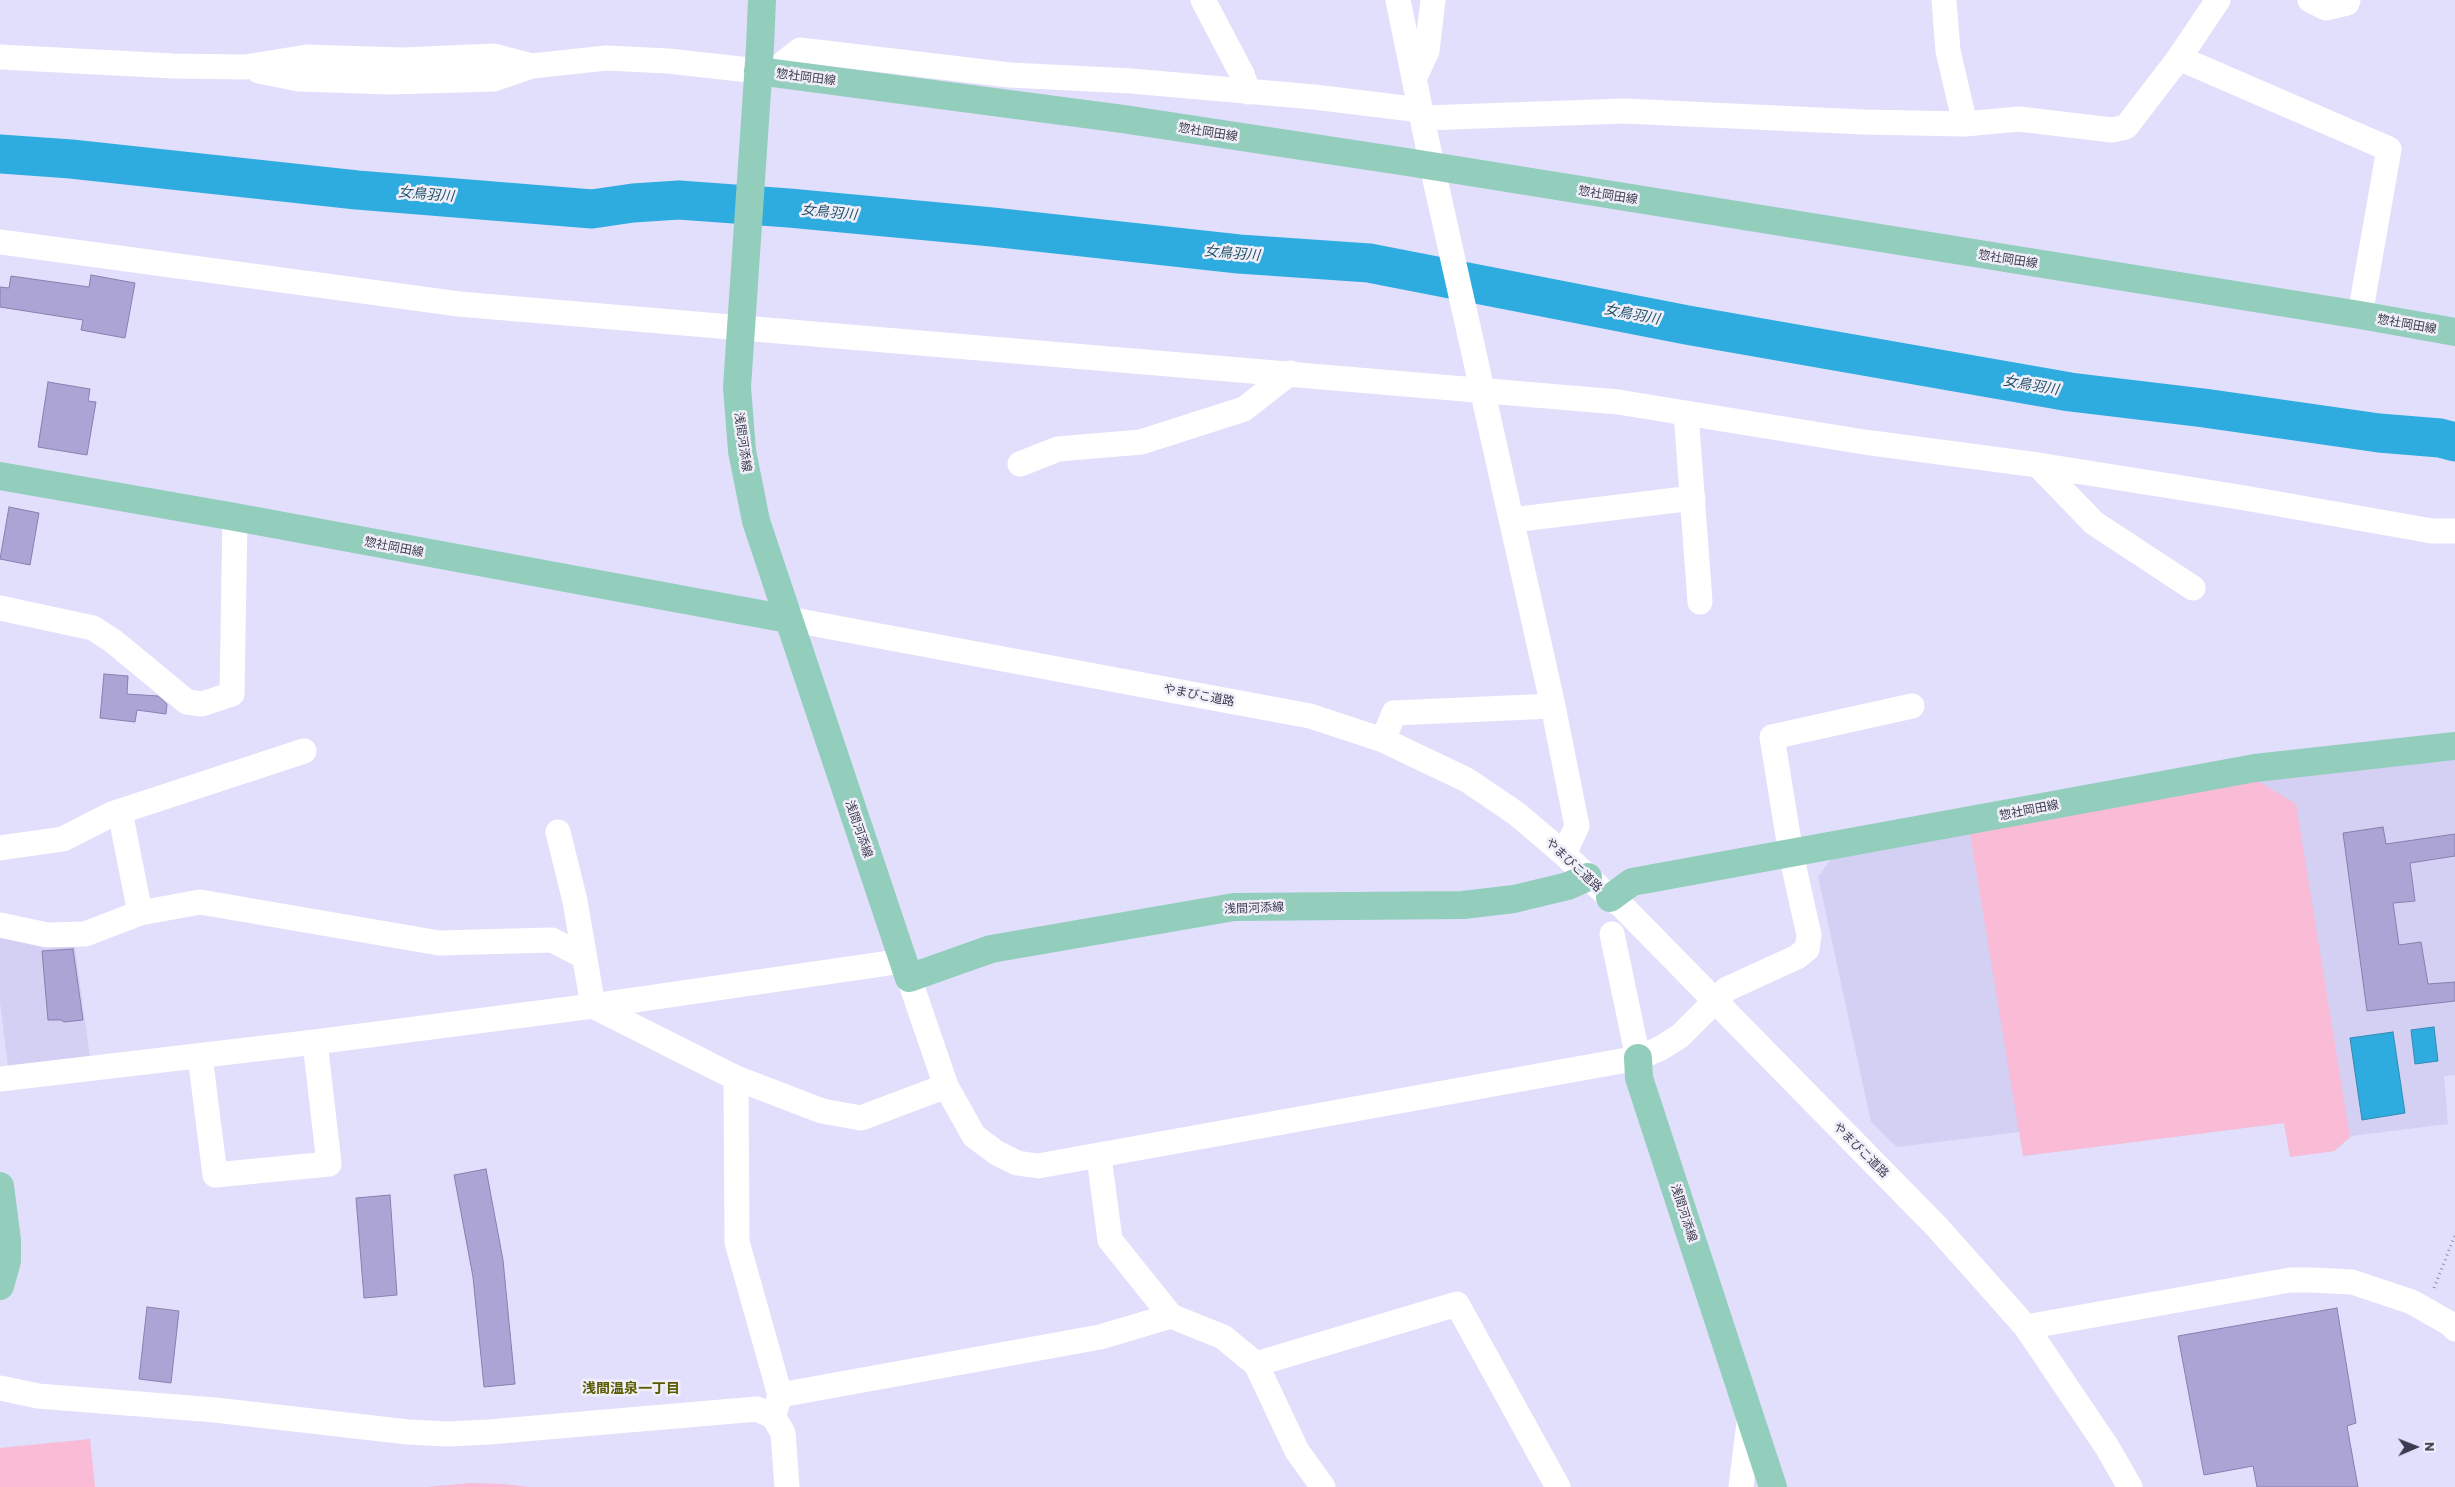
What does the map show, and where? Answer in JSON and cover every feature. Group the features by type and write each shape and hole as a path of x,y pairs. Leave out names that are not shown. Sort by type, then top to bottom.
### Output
{"main road":[{"name":"浅間河添線","path":"762,0 765,71 756,98 736,387 742,451 756,521 906,969 991,949 1234,907 1463,905 1514,899 1568,886 1588,877"},
{"name":"惣社岡田線","path":"765,71 1123,119 1432,166 2360,315 2455,332"},
{"name":"惣社岡田線","path":"0,476 235,517 788,619"},
{"name":"惣社岡田線","path":"1610,898 1632,882 2255,768 2455,746"},
{"name":"浅間河添線","path":"1638,1058 1644,1094 1750,1412 1773,1487"},
{"path":"0,1186 7,1240 7,1261 0,1286"}],"street":[{"path":"1203,0 1242,74 1248,92"},
{"path":"1398,0 1432,166 1553,706 1577,826 1564,854"},
{"path":"1414,79 1427,50 1433,0"},
{"path":"1944,0 1948,51 1965,124"},
{"path":"0,57 173,66 245,67 307,57 402,60 494,56 532,66 606,58 668,61 765,71 800,50 1010,75 1131,81 1314,96 1422,114 1624,111 1863,122 1965,124 2018,119 2112,130 2126,127 2179,58 2218,0"},
{"path":"2310,0 2326,8 2347,3 2348,0"},
{"path":"2179,58 2389,149 2360,315"},
{"path":"0,242 459,304 740,320 1290,373 1482,383 1618,402 1864,442 2038,465 2432,531 2455,531"},
{"path":"1020,464 1058,449 1141,442 1244,409 1290,373"},
{"path":"1686,413 1700,602"},
{"path":"2038,465 2094,523 2193,588"},
{"path":"1512,520 1693,498"},
{"path":"0,608 93,628 113,640 187,702 202,704 232,694 235,517"},
{"name":"やまびこ道路","path":"788,619 1310,716 1383,740 1467,780 1517,814 1564,854 1610,898 1621,905 1938,1227 2026,1327 2107,1447 2130,1487"},
{"path":"1383,740 1394,713 1553,706"},
{"path":"0,1079 906,969 946,1086 974,1136 997,1153 1017,1163 1038,1166 1099,1157 1638,1058 1661,1048 1680,1036 1727,989 1797,957 1807,949 1809,935 1791,854 1772,737 1912,706"},
{"path":"0,848 63,839 120,812 304,751"},
{"path":"120,812 140,912"},
{"path":"558,832 575,901 593,1006"},
{"path":"0,925 47,935 85,934 140,912 200,902 439,943 552,940 583,956"},
{"name":"浅間河添線","path":"1612,934 1638,1058"},
{"path":"593,1006 736,1078 822,1111 861,1118 946,1086"},
{"path":"200,1056 215,1175 329,1164 315,1042"},
{"path":"736,1078 737,1242 783,1433 787,1487"},
{"path":"1099,1157 1110,1240 1171,1316 1223,1337 1256,1364 1297,1451 1323,1487"},
{"path":"2026,1327 2290,1280 2352,1282 2412,1302 2452,1325 2455,1329"},
{"path":"1256,1364 1457,1304 1558,1487"},
{"path":"0,1388 38,1396 215,1410 408,1432 448,1434 489,1432 777,1406 1100,1337 1171,1316"},
{"path":"1741,1487 1750,1412"}],"path":[{"path":"2425,1309 2455,1235"}],"shaded area":[{"path":"2455,751 2455,1075 2444,1076 2448,1124 2352,1136 2334,1151 2290,1157 2284,1123 2023,1156 2020,1132 1897,1147 1871,1122 1818,877 1834,855 2118,801"},
{"path":"2253,778 2296,804 2350,1137 2334,1151 2290,1157 2284,1123 2023,1156 1969,828"},
{"path":"0,929 74,940 90,1057 8,1068 0,1002"},
{"path":"90,1439 95,1487 0,1487 0,1448"},
{"path":"472,1483 502,1484 530,1487 427,1487"}],"water":[{"path":"2434,1027 2438,1061 2415,1064 2411,1030"},
{"path":"2393,1032 2405,1113 2362,1120 2350,1038"}],"building":[{"path":"91,275 135,283 125,338 81,330 83,320 0,307 0,287 9,288 11,276 89,287"},
{"path":"48,382 90,389 88,401 96,402 87,455 38,447"},
{"path":"9,507 39,513 30,565 0,559"},
{"path":"104,674 128,676 127,694 158,696 167,704 166,714 137,710 135,722 100,718"},
{"path":"2383,827 2386,844 2455,834 2455,856 2410,863 2415,901 2393,903 2399,945 2421,942 2428,984 2455,982 2455,1001 2367,1011 2343,833"},
{"path":"73,949 83,1020 64,1022 61,1020 48,1020 42,951"},
{"path":"486,1169 503,1260 515,1384 484,1387 473,1277 454,1175"},
{"path":"390,1195 397,1295 364,1298 356,1198"},
{"path":"147,1307 179,1311 171,1383 139,1379"},
{"path":"2337,1308 2356,1423 2347,1426 2358,1487 2257,1487 2253,1466 2204,1475 2178,1336"}],"waterway":[{"name":"女鳥羽川","path":"0,154 71,159 357,190 592,209 633,203 679,200 789,208 992,227 1239,254 1369,263 1687,325 2070,392 2204,408 2379,433 2440,438 2455,442"}],"district":[{"name":"浅間温泉一丁目","path":"631,1388"}]}
